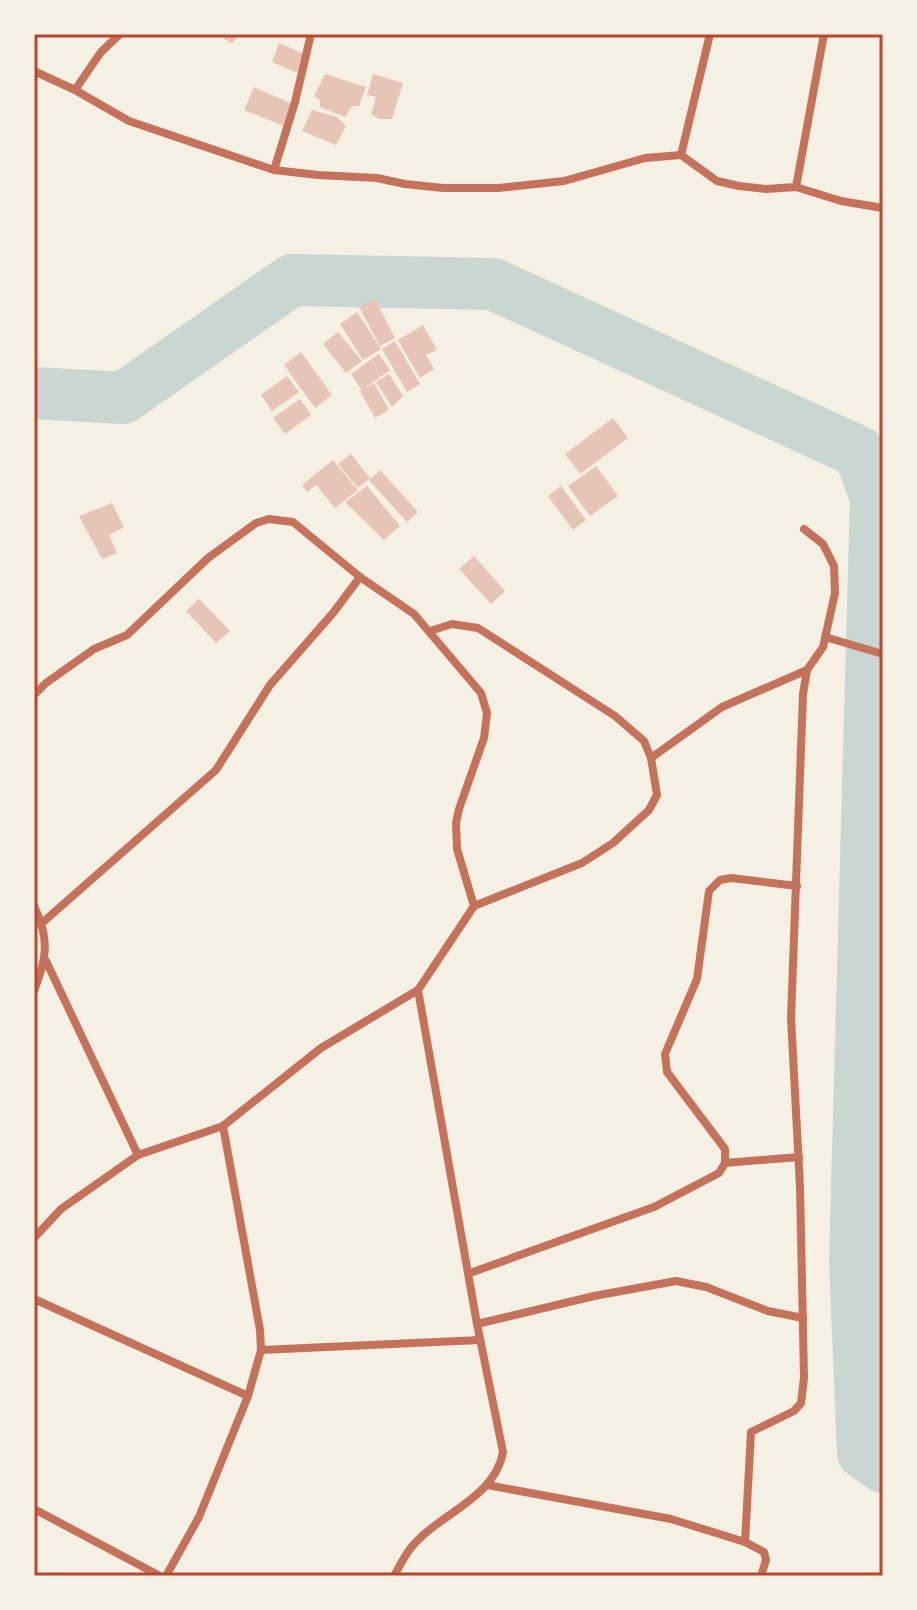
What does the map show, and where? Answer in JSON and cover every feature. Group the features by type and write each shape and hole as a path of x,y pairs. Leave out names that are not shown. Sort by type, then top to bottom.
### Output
{"street":[{"path":"75,90 101,52 120,34"},
{"path":"274,170 295,102 311,34"},
{"path":"681,155 710,34"},
{"path":"796,187 824,34"},
{"path":"34,71 129,121 274,170 377,178 443,188 498,188 564,181 645,158 681,155 717,181 766,189 796,187 841,201 883,208"},
{"path":"34,695 94,649 127,635 208,558 256,523 269,519 293,522 360,577 414,614 481,693 487,713 484,738 456,823 457,849 474,906"},
{"path":"651,758 722,707 807,670 817,658 827,638 835,593 834,566 823,544 804,529"},
{"path":"42,923 216,770 270,685 360,577"},
{"path":"34,1238 61,1209 138,1155 223,1126 321,1048 418,990 474,906 582,863 613,843 649,810 657,795 651,758 644,741 615,716 478,628 452,624 430,631"},
{"path":"827,638 883,654"},
{"path":"745,1542 751,1432 794,1411 801,1403 804,1378 799,1157 791,1018 803,694 807,670"},
{"path":"470,1273 654,1207 719,1173 725,1163 725,1149 667,1072 665,1054 697,979 709,891 720,880 731,878 797,886"},
{"path":"34,906 42,923 46,961 138,1155"},
{"path":"34,991 46,961"},
{"path":"394,1576 411,1548 487,1485 501,1463 503,1452 477,1324 418,990"},
{"path":"166,1576 199,1517 248,1396 261,1350 223,1126"},
{"path":"725,1163 799,1157"},
{"path":"477,1324 594,1296 676,1281 706,1287 768,1311 803,1318"},
{"path":"34,1299 248,1396"},
{"path":"261,1350 480,1340"},
{"path":"487,1485 671,1519 745,1542 764,1552 766,1560 761,1576"},
{"path":"34,1509 160,1576"}],"building":[{"path":"218,34 239,34 232,44"},
{"path":"279,43 304,54 297,73 272,62"},
{"path":"325,74 366,87 359,106 352,106 345,117 320,107 320,100 314,96"},
{"path":"373,74 403,83 392,119 379,119 371,114 376,97 367,95"},
{"path":"254,87 292,104 283,126 244,110"},
{"path":"312,110 337,117 346,126 336,145 302,131"},
{"path":"375,299 395,338 380,346 359,307"},
{"path":"357,312 381,349 363,360 340,324"},
{"path":"423,325 437,350 426,355 434,369 420,378 398,340"},
{"path":"338,332 362,361 346,373 323,344"},
{"path":"395,341 420,384 407,392 382,349"},
{"path":"301,352 332,395 315,408 284,365"},
{"path":"379,354 390,370 362,390 351,374"},
{"path":"389,374 403,396 392,407 376,382"},
{"path":"287,376 299,392 272,411 261,395"},
{"path":"374,383 389,410 375,418 360,391"},
{"path":"300,399 311,415 285,434 273,418"},
{"path":"613,418 628,438 580,474 565,454"},
{"path":"351,454 370,478 358,488 338,464"},
{"path":"333,460 358,490 335,508 316,485 307,492 302,485"},
{"path":"596,466 618,496 590,516 568,486"},
{"path":"380,470 418,512 407,522 369,480"},
{"path":"367,486 400,526 384,540 345,502"},
{"path":"561,486 586,520 573,530 548,496"},
{"path":"112,503 124,527 109,535 117,553 102,559 79,516"},
{"path":"474,556 505,591 491,604 459,569"},
{"path":"199,599 230,631 216,643 186,611"}],"waterway":[{"path":"34,393 123,398 292,280 493,284 859,452 876,497 855,1262 863,1453 883,1467"}]}
